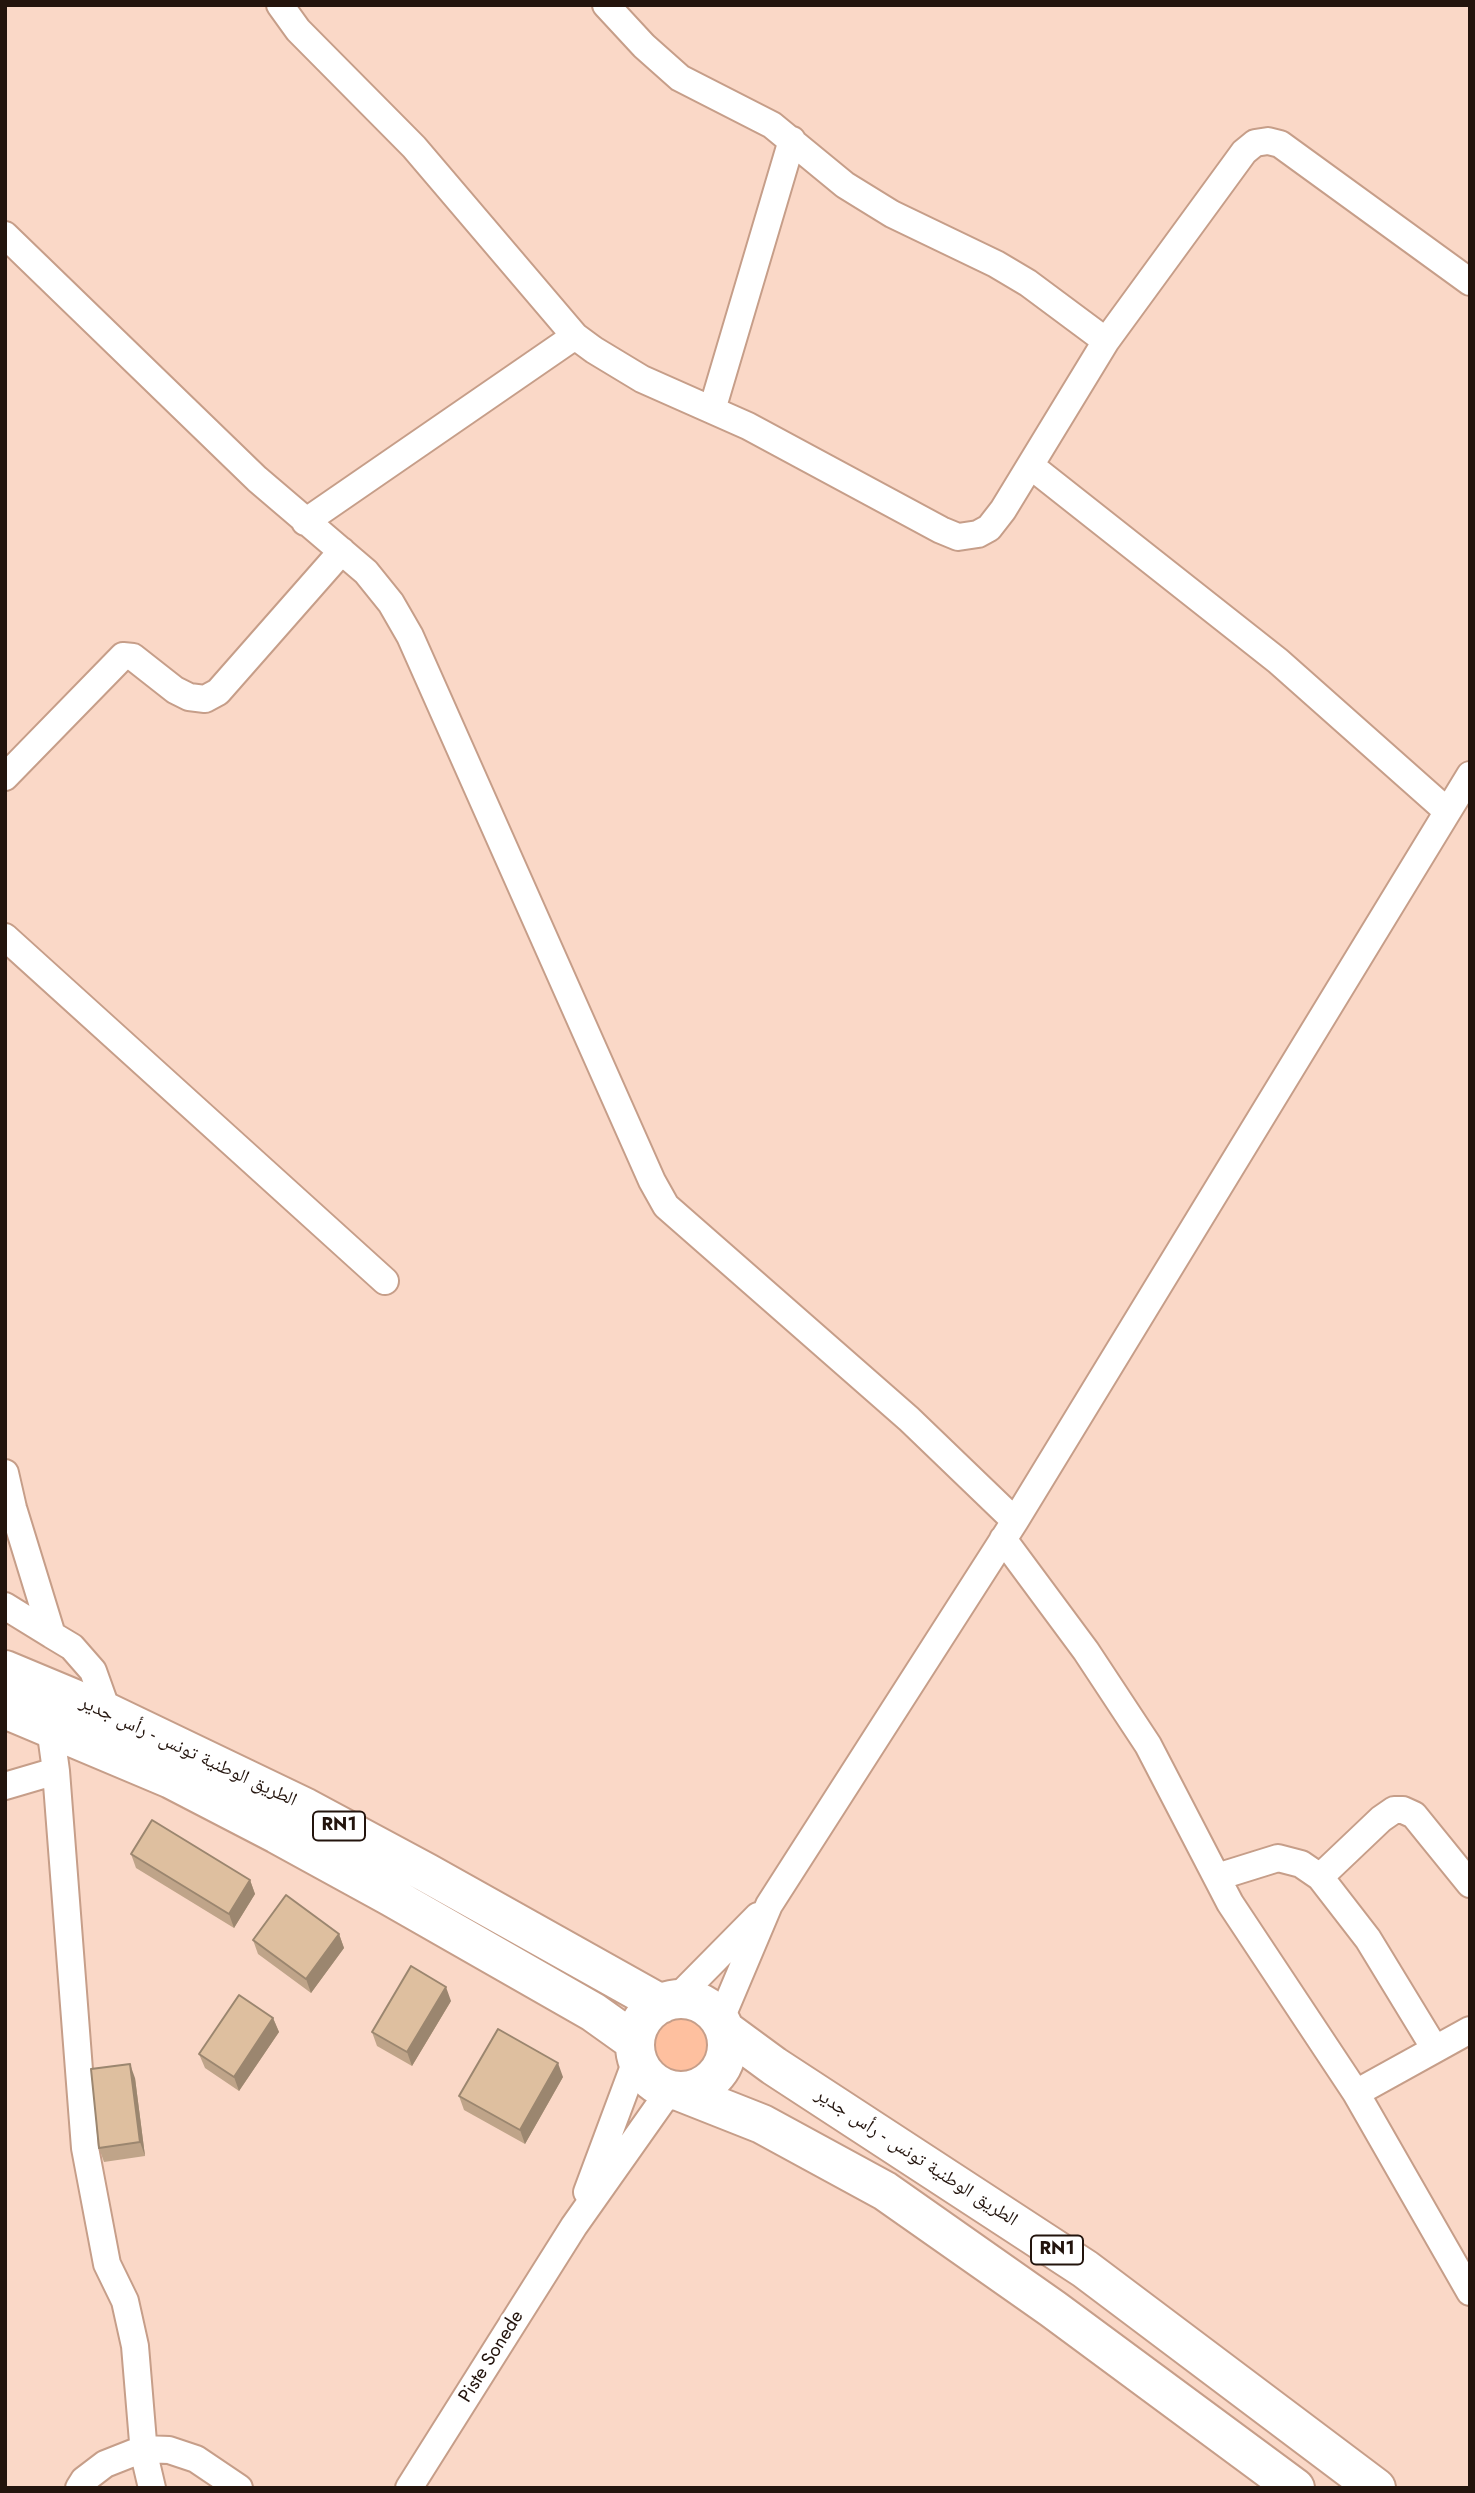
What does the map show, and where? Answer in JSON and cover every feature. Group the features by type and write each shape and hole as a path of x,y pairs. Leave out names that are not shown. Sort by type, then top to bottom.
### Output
{"highway":[{"name":"الطريق الوطنية تونس - رأس جدير","path":"5,1670 108,1713 306,1808 668,2002"},
{"name":"الطريق الوطنية تونس - رأس جدير","path":"5,1709 172,1779 277,1834 582,2005 636,2050"},
{"name":"RN1","path":"668,2002 696,2002 706,2006 723,2025"},
{"path":"636,2050 639,2026 648,2013 668,2002"},
{"name":"الطريق الوطنية تونس - رأس جدير","path":"723,2025 774,2066 1085,2269 1376,2488"},
{"path":"675,2091 696,2090 719,2072 726,2059 727,2045 723,2025"},
{"name":"RN1","path":"636,2050 644,2072 655,2084 762,2124 885,2191 1053,2309 1295,2488"}],"street":[{"path":"280,5 298,30 414,147 575,336 642,379 748,426 958,537 978,534 989,528 1031,466 1106,341 1244,152 1255,143 1268,141 1280,144 1470,282"},
{"path":"606,5 644,46 681,78 772,125 845,186 892,214 996,264 1028,283 1106,341"},
{"path":"712,410 792,140"},
{"path":"5,235 257,480 366,572 379,587 410,636 652,1181 666,1206 909,1419 1009,1530 1148,1745 1230,1903 1356,2093 1470,2292"},
{"path":"305,522 575,336"},
{"path":"1031,466 1278,661 1447,811"},
{"path":"5,777 123,656 133,656 174,690 189,697 205,699 218,692 341,551"},
{"path":"723,2025 769,1905 1009,1530 1470,775"},
{"path":"5,937 385,1281"},
{"path":"5,1473 52,1635"},
{"path":"5,1605 72,1647 93,1671 108,1713"},
{"path":"50,1727 56,1771 85,2148 107,2264 125,2301 135,2346 143,2449 152,2488"},
{"path":"5,1786 56,1771"},
{"path":"1320,1877 1381,1819 1394,1810 1403,1810 1414,1815 1470,1884"},
{"path":"1217,1877 1278,1858 1301,1864 1320,1877 1368,1939 1435,2049"},
{"path":"668,2002 769,1905"},
{"path":"1356,2093 1470,2030"},
{"name":"Piste Sonede","path":"574,2226 636,2050"},
{"name":"Piste Sonede","path":"409,2488 574,2226 675,2091"},
{"path":"79,2488 84,2480 104,2464 143,2449 169,2450 196,2459 239,2488"}],"shaded area":[{"path":"682,2015 705,2024 714,2047 705,2070 682,2079 659,2070 650,2047 659,2024"}],"building":[{"path":"152,1820 250,1880 229,1914 131,1854"},
{"path":"286,1895 339,1934 306,1979 253,1940"},
{"path":"411,1966 446,1987 407,2052 372,2032"},
{"path":"239,1995 273,2018 234,2077 199,2054"},
{"path":"498,2029 558,2063 520,2130 459,2096"},
{"path":"130,2064 140,2142 99,2148 91,2069"}]}
